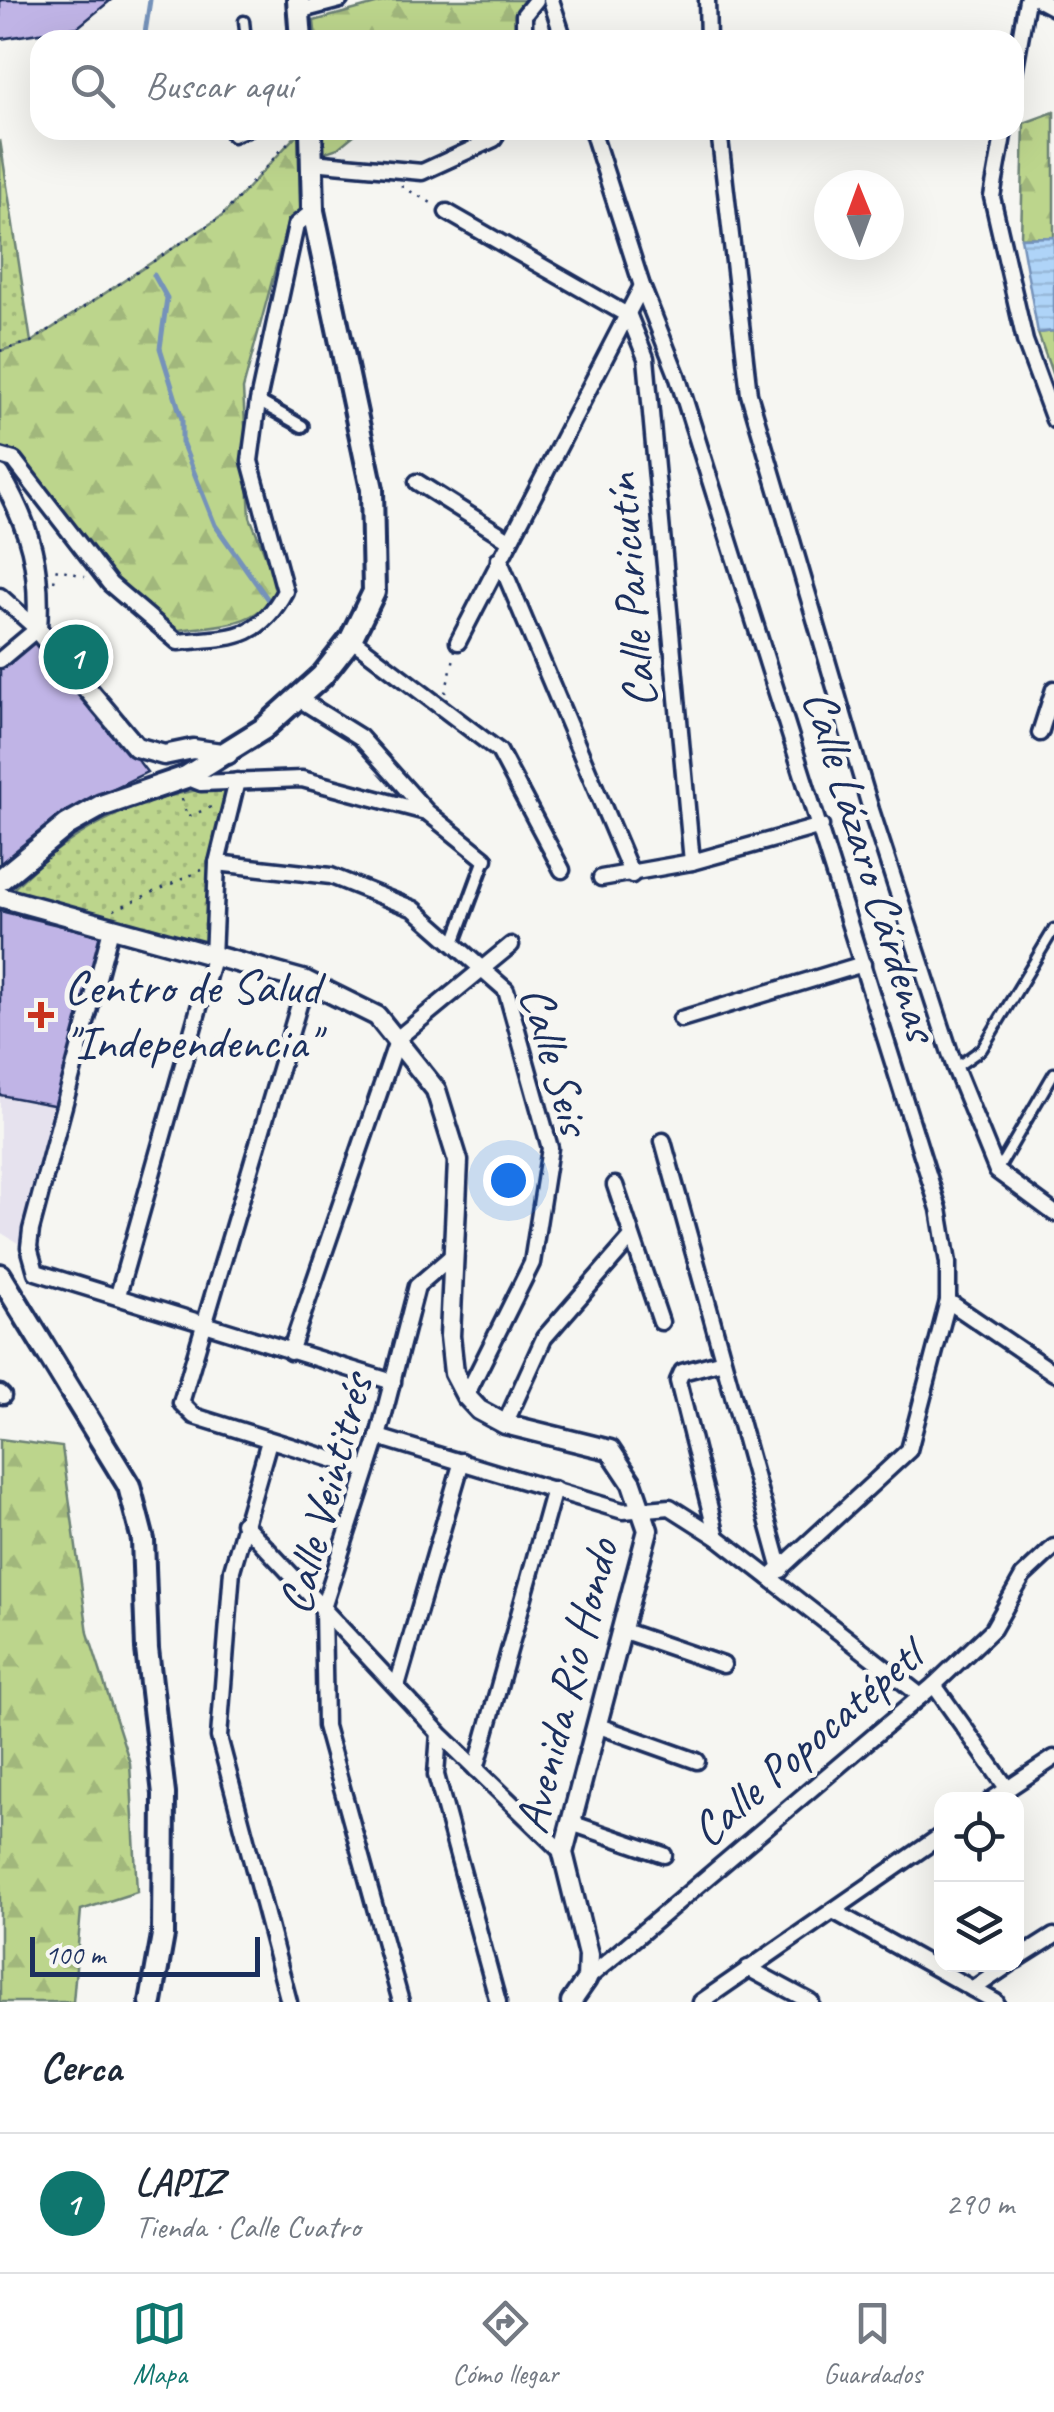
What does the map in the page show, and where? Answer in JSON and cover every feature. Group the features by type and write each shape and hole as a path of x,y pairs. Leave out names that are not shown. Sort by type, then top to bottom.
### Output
{"main road":[{"path":"298,5 300,30"},
{"path":"0,880 35,848 101,806 183,783 228,754 299,699 351,639 374,592 372,490 314,211 307,140"},
{"path":"0,1274 128,1486 143,1540 147,1648 164,1794 162,1935 151,2002"}],"street":[{"path":"298,5 340,0"},
{"path":"524,30 524,15 536,0"},
{"path":"551,0 561,30"},
{"path":"707,0 708,30"},
{"path":"1022,30 1027,0"},
{"path":"1039,0 1054,8"},
{"path":"312,162 422,172 492,140"},
{"name":"Calle Lázaro Cárdenas","path":"595,140 642,286 677,375 822,826 939,1209 948,1262 948,1302 909,1450 776,1574"},
{"path":"720,140 749,394 871,810 955,1068 997,1171 1054,1213"},
{"path":"1002,140 992,197 1025,341 1054,420"},
{"path":"0,456 14,460 110,584 178,642 244,636 272,616 285,591 250,461 258,401 296,225 314,211"},
{"path":"447,212 629,316"},
{"path":"458,642 642,286"},
{"name":"Calle Paricutín","path":"629,316 646,358 692,862"},
{"path":"258,401 302,426"},
{"path":"0,475 20,512 41,584 37,629 0,660"},
{"path":"417,482 510,540"},
{"path":"499,559 632,875"},
{"path":"0,596 37,629 136,747 164,756 193,749 228,754"},
{"path":"351,639 499,751 562,870"},
{"path":"1040,734 1054,689"},
{"path":"299,699 360,737 427,812 485,860 454,943"},
{"path":"183,783 302,779 427,812"},
{"path":"118,1295 213,958 216,862 237,781"},
{"path":"601,878 692,862 822,826"},
{"name":"Calle Seis","path":"216,862 331,876 414,909 506,990 550,1148 532,1264 466,1396"},
{"path":"0,897 306,982 377,1016 398,1038 436,1090 458,1161 450,1336 454,1373 466,1396"},
{"path":"103,927 30,1230 31,1263 36,1272 393,1382"},
{"path":"290,1352 398,1038 511,945"},
{"path":"681,1018 863,964"},
{"path":"306,982 183,1407 194,1416 367,1470"},
{"path":"663,1141 776,1574"},
{"path":"614,1185 661,1322"},
{"path":"505,1424 544,1338 632,1237"},
{"name":"Calle Veintitrés","path":"401,2002 325,1726 324,1608 378,1438 417,1286 453,1255"},
{"path":"948,1302 1054,1373"},
{"path":"717,1536 678,1381 682,1372 723,1361"},
{"name":"Avenida Río Hondo","path":"466,1396 479,1410 505,1424 610,1450 632,1482 648,1530 563,1852 585,1930 587,1979"},
{"path":"378,1438 623,1510 670,1507 776,1574 921,1696"},
{"path":"269,1441 232,1570 219,1737 288,2002"},
{"path":"397,1686 462,1461"},
{"path":"476,1769 554,1489"},
{"path":"243,1523 439,1732 563,1852"},
{"name":"Calle Popocatépetl","path":"587,1979 934,1685 993,1630 1024,1576 1054,1546"},
{"path":"621,1630 723,1664"},
{"path":"934,1685 1007,1788"},
{"path":"596,1725 697,1761"},
{"path":"439,1732 436,1774 498,2002"},
{"path":"1002,1792 1054,1758"},
{"path":"571,1822 664,1856"},
{"path":"700,2002 934,1841"},
{"path":"835,1912 996,2002"},
{"path":"1024,1955 1054,1936"},
{"path":"748,1968 811,2002"},
{"path":"973,1988 998,1972"},
{"path":"571,2002 587,1979"}],"lane":[{"path":"244,21 245,30"},
{"path":"955,1068 982,1049 1054,929"},
{"path":"997,1171 1054,1073"},
{"path":"1044,1092 1054,1098"}],"path":[{"path":"0,350 30,342 222,216 296,140"},
{"path":"400,185 447,212"},
{"path":"54,582 58,568 110,584"},
{"path":"441,708 458,642"},
{"path":"183,783 188,816 231,799"},
{"path":"103,927 124,903 216,862"}],"shaded area":[{"path":"0,1095 58,1106 21,1245 0,1232"}],"green space":[{"path":"390,0 525,0 520,7 518,30 315,30 314,21"},
{"path":"1054,112 1054,237 1021,238 1024,123"},
{"path":"0,140 31,342 0,351"},
{"path":"292,140 348,140 338,148 305,159 309,200 287,225 243,389 250,517 278,587 261,610 249,617 223,625 179,630 110,584 0,446 0,351 31,342 222,216"},
{"path":"1054,331 1054,379 1038,333"},
{"path":"228,787 211,865 207,951 4,899 51,855 105,821 164,797"},
{"path":"0,1439 62,1447 88,1633 130,1763 137,1892 81,1910 73,2002 0,2002"}],"water":[{"path":"1054,237 1054,331 1038,333 1021,238"}],"building":[{"path":"0,0 111,0 78,27 30,30 30,34 0,39"},
{"path":"37,629 147,772 79,805 0,864 0,667"},
{"name":"Centro de Salud \"Independencia\"","path":"0,911 104,936 58,1106 0,1095"}],"waterway":[{"path":"146,30 150,0"},
{"path":"154,275 167,298 160,348 182,419 182,442 215,525 271,604"}],"place":[{"name":"LAPIZ","path":"76,657"},
{"name":"Centro de Salud \"Independencia\"","path":"41,1015"}]}
